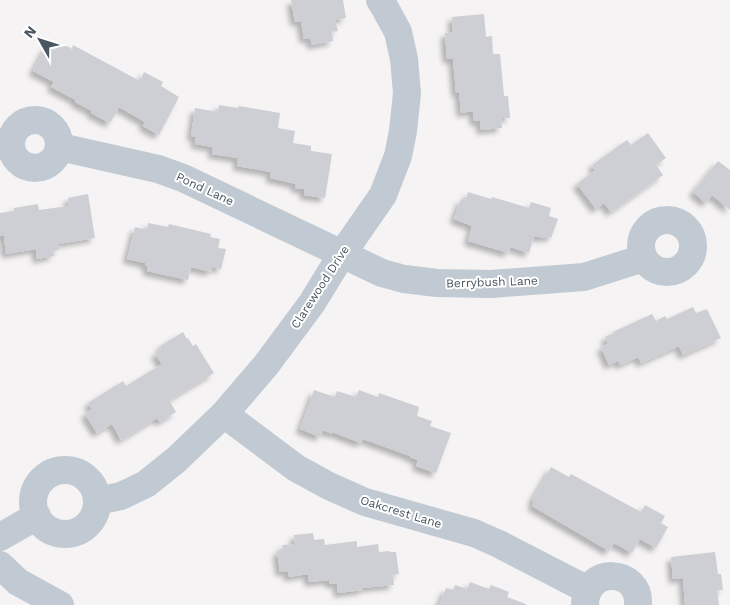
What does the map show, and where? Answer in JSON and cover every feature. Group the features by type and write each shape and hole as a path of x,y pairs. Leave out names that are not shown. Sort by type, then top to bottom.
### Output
{"street":[{"name":"Clarewood Drive","path":"97,501 121,496 146,484 176,460 224,414 266,365 312,304 342,254 382,195 398,156 407,93 404,59 398,32 380,0"},
{"name":"Pond Lane","path":"60,148 158,169 183,178 342,254"},
{"name":"Berrybush Lane","path":"342,254 382,273 404,279 437,283 491,284 584,277 644,258"},
{"name":"Oakcrest Lane","path":"224,414 296,468 329,486 365,502 474,533 499,544 587,598 593,583 601,578 618,576 633,586 637,594 638,605"},
{"path":"63,470 83,475 95,491 97,501 96,512 83,529 73,533 62,534 52,531 43,525 37,516 34,496 44,478 53,473 63,470"},
{"path":"0,537 37,516"},
{"path":"0,565 18,582 60,605"}],"building":[{"path":"291,0 343,0 346,18 335,20 338,31 332,32 333,41 312,45 310,38 304,39 301,21 295,22"},
{"path":"484,14 486,37 492,36 493,54 500,54 504,96 508,96 510,118 501,118 502,128 481,130 480,121 474,121 473,111 461,113 459,92 456,93 453,59 447,59 445,33 453,32 452,17"},
{"path":"60,42 72,49 73,45 140,81 144,72 163,82 161,86 179,97 159,135 143,126 145,122 119,107 110,123 91,113 92,111 75,102 76,100 51,87 54,82 33,71 46,46 56,50"},
{"path":"219,105 238,108 239,106 280,113 278,128 295,131 293,143 311,146 311,151 332,154 325,198 304,195 304,189 295,188 296,184 270,178 271,172 237,166 238,158 212,154 213,147 195,144 196,137 191,136 195,108 218,112"},
{"path":"648,133 666,158 656,165 663,175 611,212 604,203 596,209 577,184 595,170 592,165 627,140 631,145"},
{"path":"718,161 730,170 730,210 712,195 706,203 693,192"},
{"path":"468,192 529,208 531,202 551,208 549,216 558,219 551,238 534,236 529,253 510,247 509,253 468,241 472,226 454,219 461,199 466,200"},
{"path":"88,194 95,238 58,244 59,250 53,251 54,256 37,259 36,249 6,254 4,236 0,236 0,213 14,211 14,208 38,204 39,210 69,206 68,198"},
{"path":"148,223 168,227 169,224 211,234 210,237 220,239 218,248 226,249 221,269 212,267 211,272 191,267 188,280 147,271 148,266 145,263 127,259 135,227 147,230"},
{"path":"693,307 696,313 707,309 721,338 683,355 679,346 641,363 638,357 620,365 618,361 609,365 601,347 608,344 605,337 652,314 656,321 665,316 667,319"},
{"path":"183,332 193,346 196,344 214,373 169,400 176,412 160,422 157,418 121,440 112,424 97,433 85,414 92,409 88,403 123,381 126,386 162,364 155,354 162,349 160,346"},
{"path":"314,390 335,397 337,391 356,397 359,390 378,397 379,393 419,407 417,416 432,421 430,426 451,433 436,473 416,466 418,460 410,456 363,439 361,443 323,430 320,437 300,429"},
{"path":"551,467 569,477 571,474 641,512 645,505 665,516 661,523 668,527 656,548 640,539 632,553 614,543 609,551 532,506 534,501 532,500"},
{"path":"313,533 314,540 324,539 325,545 357,541 357,547 378,544 379,552 396,552 399,574 393,575 394,585 338,593 337,583 330,584 329,580 309,582 308,574 288,577 288,571 280,572 277,551 283,550 282,545 295,544 294,535"},
{"path":"715,552 718,574 721,574 723,590 717,590 719,605 685,605 683,578 673,579 671,557"},
{"path":"470,582 489,589 491,585 509,592 507,597 526,605 439,605 446,588 453,590 455,585 467,589"}]}
